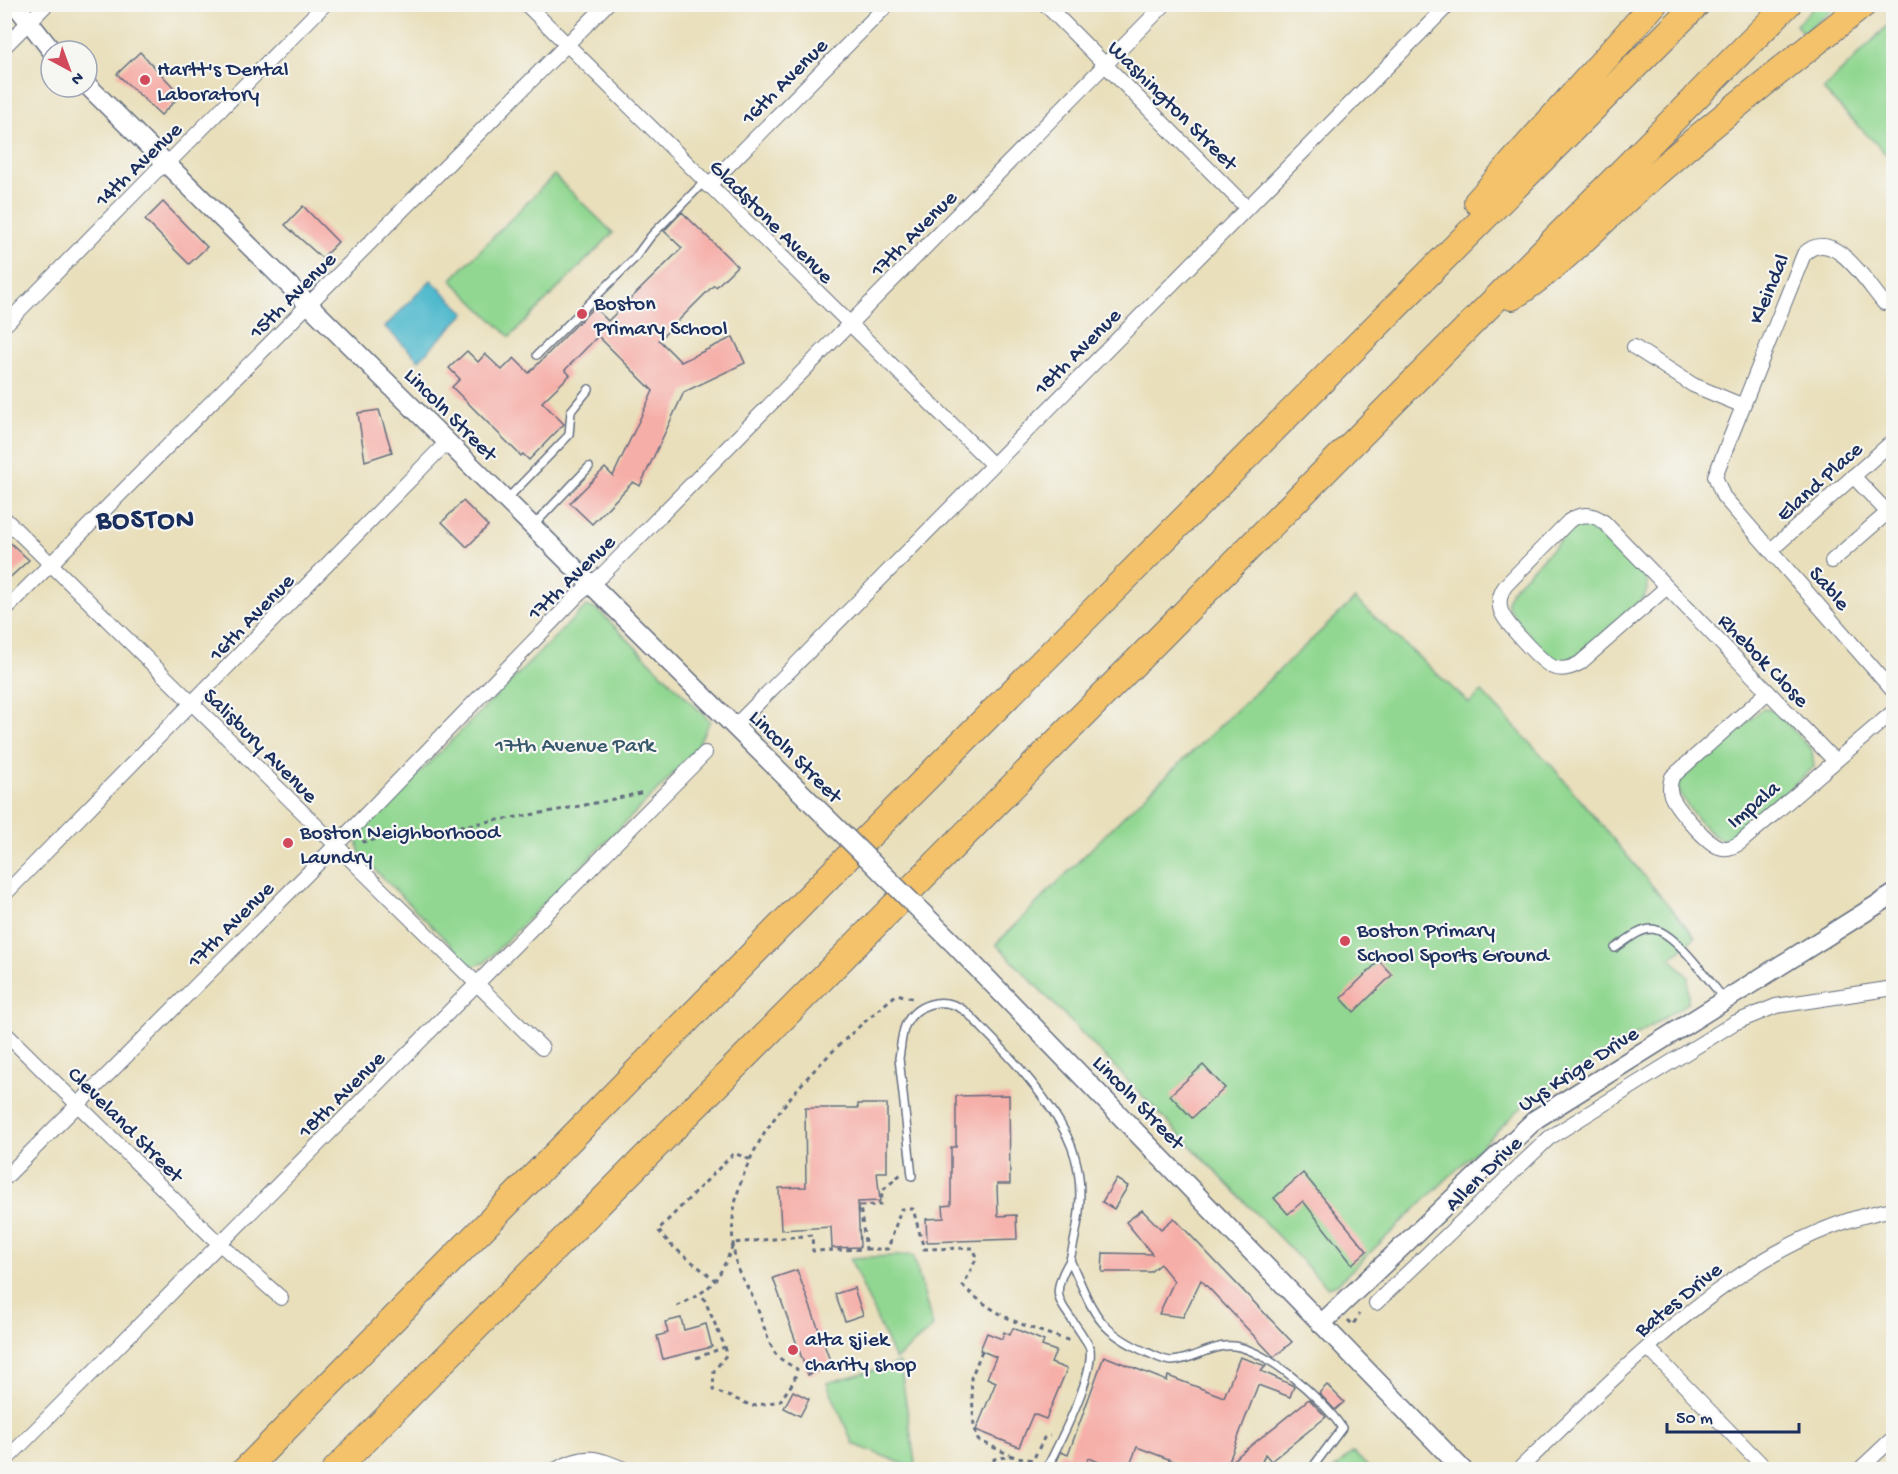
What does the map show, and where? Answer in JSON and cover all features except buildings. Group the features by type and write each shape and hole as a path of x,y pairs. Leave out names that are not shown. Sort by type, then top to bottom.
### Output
{"highway":[{"path":"1354,350 1382,311 1654,4"},
{"path":"245,1470 846,859 1697,4"},
{"path":"335,1470 1788,4"},
{"path":"1467,327 1537,281 1643,184 1715,123 1864,4"}],"street":[{"path":"15,4 30,28 41,39"},
{"path":"4,47 30,28 47,4"},
{"name":"14th Avenue","path":"4,326 325,4"},
{"name":"Gladstone Avenue","path":"526,4 992,464"},
{"name":"15th Avenue","path":"4,611 607,4"},
{"name":"16th Avenue","path":"706,184 888,4"},
{"name":"Washington Street","path":"1045,4 1247,208"},
{"name":"17th Avenue","path":"4,1179 1165,4"},
{"name":"18th Avenue","path":"734,726 1449,4"},
{"path":"4,11 30,28"},
{"name":"Lincoln Street","path":"99,97 952,942 1463,1470"},
{"name":"Kleindal","path":"1736,510 1719,490 1715,476 1801,261 1809,249 1823,244 1837,249 1884,303"},
{"path":"1634,347 1693,385 1742,405"},
{"name":"Eland Place","path":"1771,550 1893,440"},
{"name":"16th Avenue","path":"4,895 194,704 448,441"},
{"path":"1832,561 1891,513 1853,476"},
{"name":"Sable","path":"1736,510 1893,692"},
{"name":"Rhebok Close","path":"1667,587 1580,663 1566,669 1554,667 1544,660 1506,620 1499,603 1506,585 1569,521 1581,515 1600,519 1667,587 1834,760"},
{"name":"Salisbury Avenue","path":"4,518 194,704 334,846 542,1048"},
{"name":"Impala","path":"1768,692 1672,777 1670,788 1672,797 1708,840 1723,848 1735,846 1893,711"},
{"name":"18th Avenue","path":"4,1462 705,753"},
{"name":"Uys Krige Drive","path":"1321,1324 1536,1119 1893,894"},
{"name":"Allen Drive","path":"1376,1303 1549,1138 1734,1023 1776,1006 1893,988"},
{"name":"Cleveland Street","path":"4,1032 220,1243 281,1298"},
{"name":"Bates Drive","path":"1518,1470 1648,1348 1740,1274 1791,1244 1831,1226 1893,1209"},
{"path":"1648,1348 1767,1470"},
{"path":"1859,1470 1893,1437"},
{"path":"555,1470 585,1456 597,1458 626,1470"}],"lane":[{"path":"537,355 634,259 651,237 706,184"},
{"path":"506,500 569,435 571,411 589,389"},
{"path":"532,526 589,467"},
{"path":"1616,948 1630,937 1647,930 1666,933 1725,1000"},
{"path":"912,1176 899,1058 905,1026 914,1014 929,1002 945,1002 962,1009 1008,1054 1033,1085 1069,1142 1081,1186 1079,1220 1070,1260 1058,1280 1057,1292 1061,1304 1090,1347 1090,1369 1046,1470"},
{"path":"1070,1260 1096,1315 1107,1330 1121,1341 1168,1361 1186,1359 1224,1346 1239,1347 1298,1380 1335,1417 1342,1428 1315,1464"}],"path":[{"path":"361,842 442,828 511,820 675,785"},
{"path":"702,1294 727,1354 714,1371 713,1390 753,1406 780,1401 794,1381 797,1369 776,1354 765,1324 737,1267 732,1226 738,1187 751,1160 789,1096 856,1028 897,994 929,1002"},
{"path":"716,1281 672,1246 658,1230 734,1153 751,1160"},
{"path":"866,1249 860,1206 880,1205 883,1190 893,1179"},
{"path":"734,1243 812,1235 813,1251 888,1249 901,1209 913,1209 924,1250 973,1248 977,1257 963,1286 981,1304 1014,1323 1090,1347"},
{"path":"677,1306 702,1294 716,1281 734,1243"},
{"path":"696,1358 725,1347"},
{"path":"982,1351 971,1378 978,1440 1012,1456 1033,1460 1044,1438 1064,1431"},
{"path":"993,1470 994,1458 1012,1456"}],"green space":[{"path":"1816,5 1839,5 1803,33 1796,25"},
{"path":"1893,20 1893,161 1823,90"},
{"path":"554,175 613,233 510,337 451,280"},
{"path":"1585,522 1598,527 1642,572 1646,579 1647,589 1642,599 1575,657 1559,661 1544,651 1528,634 1507,602 1512,589 1576,525"},
{"name":"Boston Primary School Sports Ground","path":"1355,599 1469,703 1482,692 1552,766 1695,937 1671,958 1688,977 1688,1003 1524,1105 1337,1284 1327,1287 996,944 1129,811"},
{"name":"17th Avenue Park","path":"586,606 598,610 710,721 696,748 662,786 484,963 472,966 364,859 358,847 358,840 364,828"},
{"path":"1762,709 1773,710 1778,714 1812,750 1814,767 1735,838 1723,840 1708,830 1687,805 1678,782"},
{"path":"913,1255 933,1327 895,1360 850,1258"},
{"path":"900,1363 916,1469 853,1444 827,1383"},
{"path":"1353,1452 1370,1469 1334,1469"}],"water":[{"path":"431,280 465,313 419,360 385,327"}],"place":[{"name":"Hartt's Dental Laboratory","path":"145,80"},
{"name":"Boston Primary School","path":"582,314"},
{"name":"Boston Neighborhood Laundry","path":"288,843"},
{"name":"Boston Primary School Sports Ground","path":"1345,941"},
{"name":"alta sjiek charity shop","path":"793,1350"}],"district":[{"name":"BOSTON","path":"146,517"}]}
